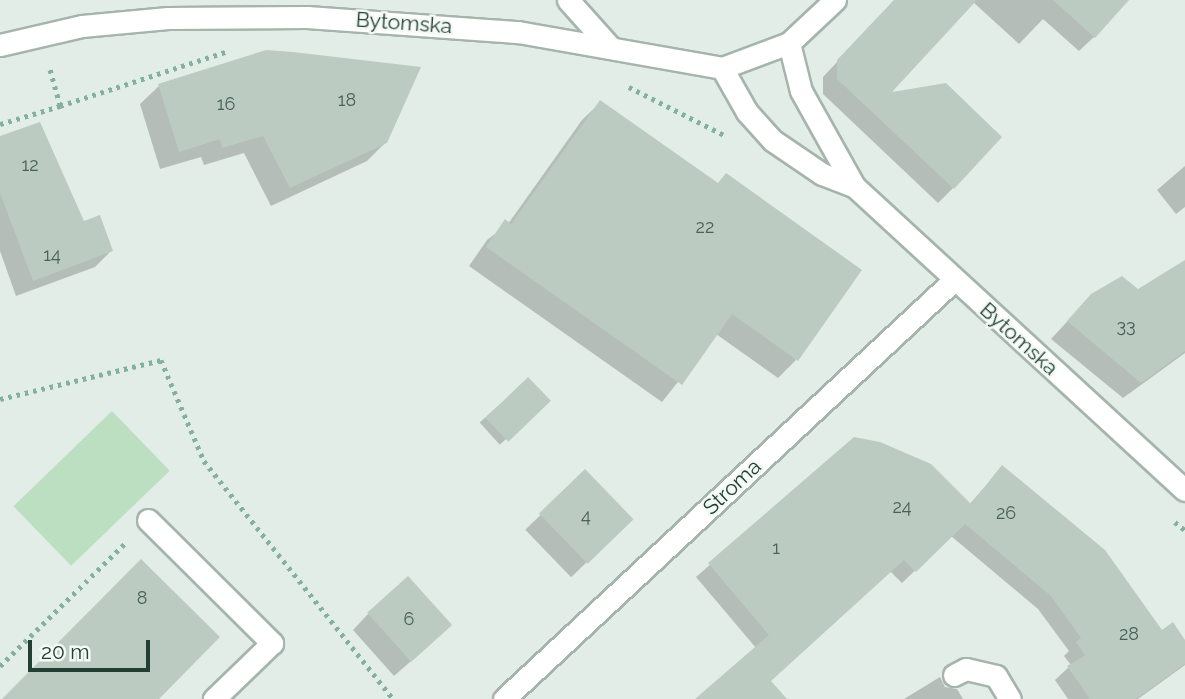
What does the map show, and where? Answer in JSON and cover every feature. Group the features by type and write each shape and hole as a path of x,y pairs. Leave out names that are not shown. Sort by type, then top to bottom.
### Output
{"street":[{"path":"568,0 610,47"},
{"name":"Bytomska","path":"0,44 94,24 234,15 406,22 518,32 722,68 748,62 789,43 835,0"},
{"name":"Bytomska","path":"789,43 800,91 854,186 1185,490"},
{"name":"Bytomska","path":"722,68 747,112 772,140 822,173 854,186"},
{"name":"Stroma","path":"507,696 954,280"},
{"path":"148,520 272,643 215,699"},
{"path":"954,676 966,669 996,676 1010,699"}],"path":[{"path":"40,34 60,106"},
{"path":"0,124 234,48"},
{"path":"620,84 646,93 757,154 772,140"},
{"path":"0,399 161,360 204,461 393,699"},
{"path":"0,666 148,520"}],"green space":[{"path":"112,411 170,471 71,566 13,506"}],"building":[{"path":"894,0 977,0 892,92 946,83 1002,137 954,189 837,79 837,60"},
{"path":"1053,0 1129,0 1095,38"},
{"path":"266,50 421,67 387,143 290,188 263,136 222,148 220,139 179,152 158,84"},
{"path":"600,100 718,183 726,173 862,270 798,361 732,314 682,385 486,247 505,219 511,224"},
{"path":"40,122 84,221 100,215 113,251 33,281 0,193 0,136"},
{"path":"1185,260 1185,351 1141,383 1067,321 1091,294 1122,276 1138,289"},
{"path":"528,377 551,401 508,442 486,418"},
{"path":"854,437 880,442 931,464 971,504 1002,465 1105,550 1162,630 1173,622 1185,640 1185,664 1136,699 1090,699 1067,666 1085,655 1076,642 1081,638 1051,596 965,524 916,572 904,560 771,681 787,699 695,699 769,635 708,563"},
{"path":"585,469 634,519 588,564 539,513"},
{"path":"141,559 220,637 159,699 2,699"},
{"path":"408,576 452,625 411,662 367,613"}]}
